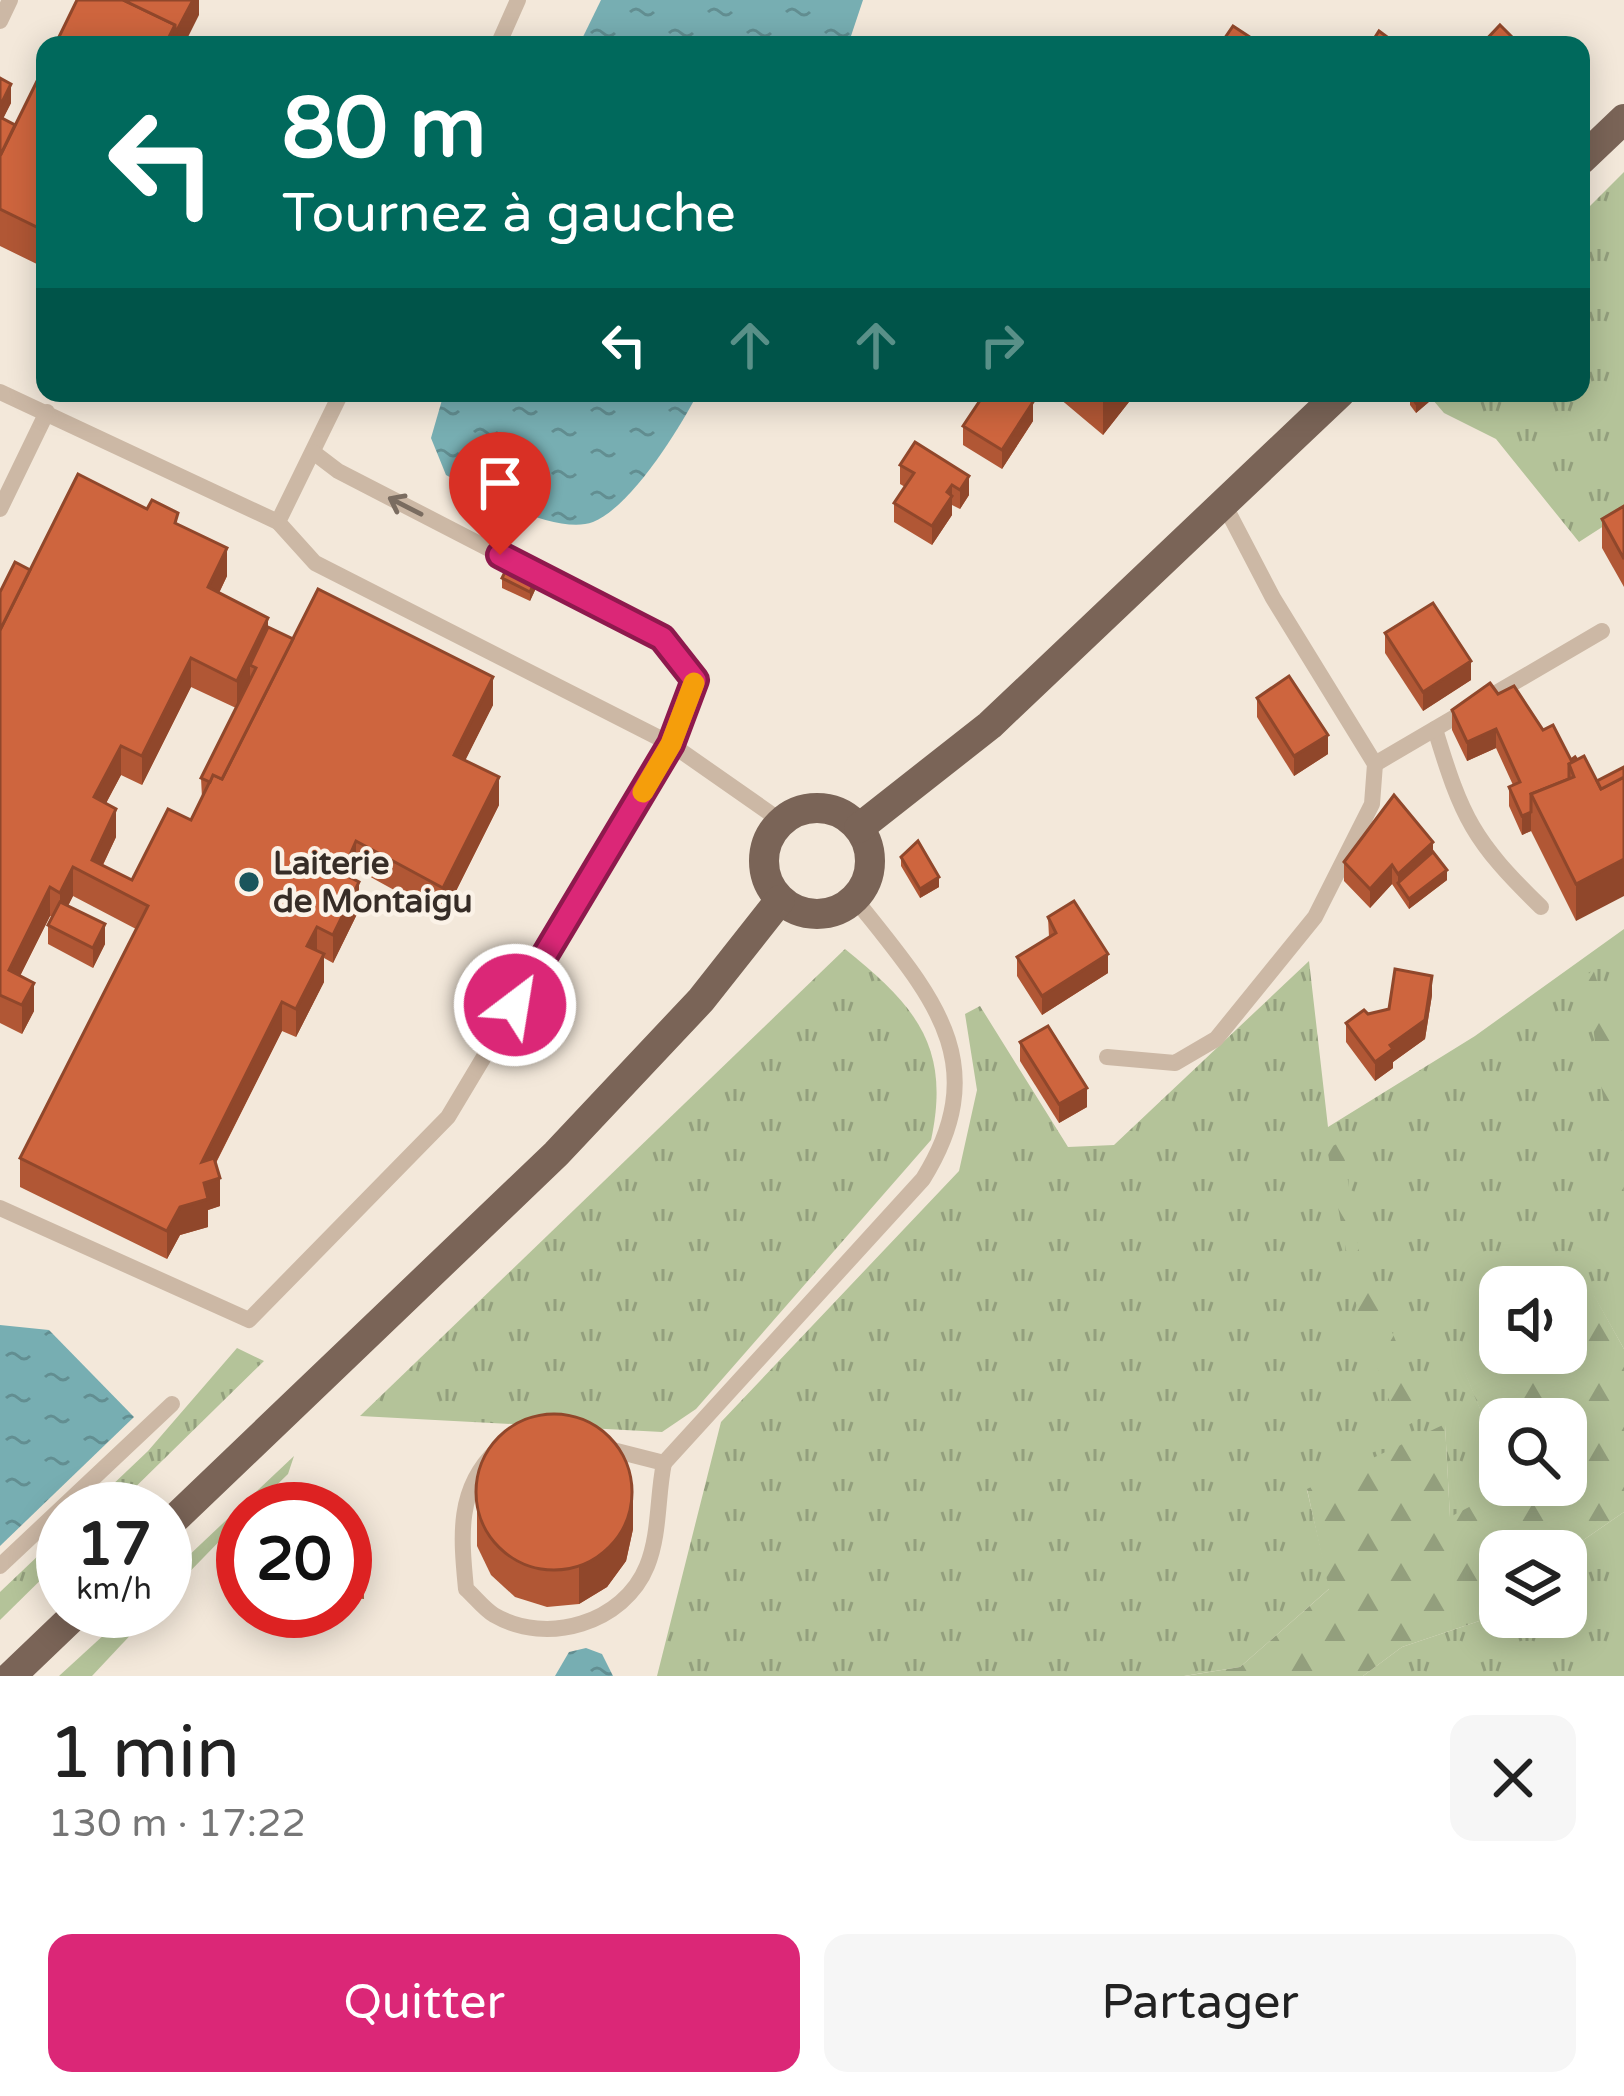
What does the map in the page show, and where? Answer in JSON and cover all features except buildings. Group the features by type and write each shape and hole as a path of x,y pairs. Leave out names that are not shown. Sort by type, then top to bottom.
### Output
{"main road":[{"path":"1590,151 1624,119"},
{"path":"859,828 990,725 1331,402"},
{"path":"812,808 846,816 859,828 870,856 869,872 855,898 842,908 810,914 780,900 764,869 764,852 781,821 812,808"},
{"path":"192,1502 556,1154 701,1000 780,900"},
{"path":"11,1676 51,1638"}],"lane":[{"path":"0,21 10,0"},
{"path":"502,36 518,0"},
{"path":"0,392 278,522 315,563 671,744 781,821"},
{"path":"278,522 337,402"},
{"path":"0,509 46,412"},
{"path":"0,1208 249,1320 448,1117 671,744 695,680 662,638 338,471 313,452"},
{"path":"1107,1057 1175,1063 1216,1039 1315,917 1372,804 1375,764 1273,598 1224,504"},
{"path":"1375,764 1602,631"},
{"path":"1435,729 1460,813 1496,864 1541,907"},
{"path":"522,1442 504,1443 478,1468 460,1522 466,1589 495,1616 539,1627 587,1624 622,1604 647,1568 664,1463 923,1179 946,1141 956,1074 950,1036 931,996 855,898"},
{"path":"0,1566 172,1404"},
{"path":"576,1442 664,1463"}],"green space":[{"path":"1624,172 1624,513 1579,542 1496,439 1444,413 1435,402 1590,402 1590,206"},
{"path":"1624,929 1624,1349 1594,1296 1587,1300 1587,1266 1479,1266 1479,1360 1464,1369 1479,1406 1479,1504 1450,1518 1445,1425 1307,1490 1330,1588 1240,1667 1184,1676 657,1676 721,1422 959,1171 977,1090 965,1014 980,1006 1068,1147 1114,1145 1309,961 1328,1127 1475,1036"},
{"path":"845,949 891,990 922,1031 936,1079 931,1140 696,1409 662,1432 360,1416"},
{"path":"1593,969 1616,1071 1624,1248 1586,977"},
{"path":"1342,1142 1359,1252 1409,1373 1436,1379 1432,1411 1400,1430 1358,1314 1327,1148"},
{"path":"1594,1295 1624,1349 1624,1512 1587,1538 1587,1530 1479,1530 1479,1621 1402,1647 1363,1676 1185,1676 1240,1667 1329,1589 1307,1489 1445,1424 1450,1517 1479,1502 1479,1506 1587,1506 1587,1398 1479,1398 1479,1407 1463,1368 1479,1359 1479,1374 1587,1374 1587,1299"},
{"path":"237,1348 264,1361 141,1482 115,1482"},
{"path":"294,1456 280,1482 267,1482"},
{"path":"1624,1512 1624,1676 1363,1676 1402,1647 1479,1621 1479,1638 1587,1638 1587,1538"},
{"path":"216,1530 216,1545 192,1569 192,1552"},
{"path":"36,1558 36,1585 0,1620 0,1592"},
{"path":"101,1638 128,1638 92,1676 59,1676"}],"water":[{"path":"601,0 863,0 851,36 583,36"},
{"path":"441,402 693,402 638,484 608,513 578,525 539,518 446,475 431,438"},
{"path":"0,1325 49,1330 134,1417 66,1482 36,1482 36,1511 0,1546"},
{"path":"586,1648 602,1654 613,1676 555,1676 569,1652"}],"slow traffic":[{"path":"643,792 671,744 694,683"}],"place":[{"name":"Laiterie de Montaigu","path":"249,882"}],"route":[{"path":"500,555 662,638 695,680 671,744 515,1005"}]}
